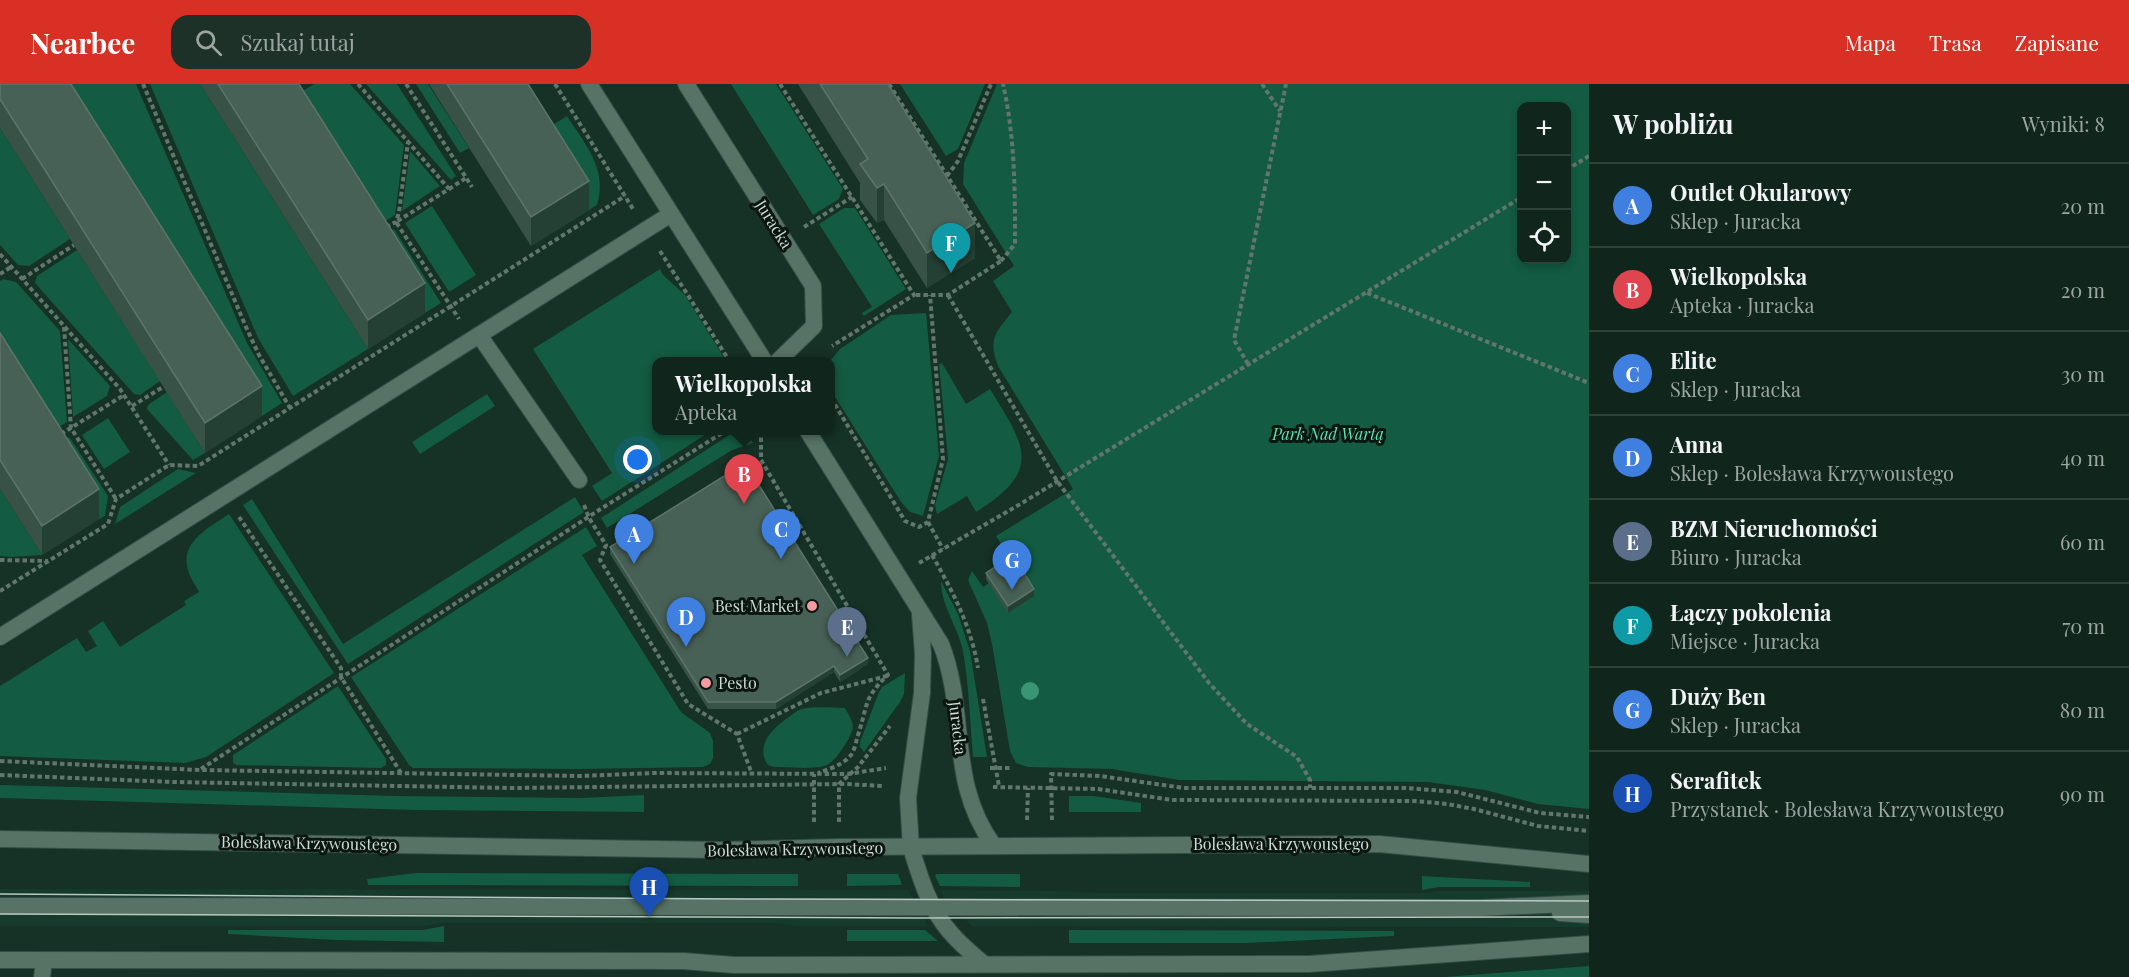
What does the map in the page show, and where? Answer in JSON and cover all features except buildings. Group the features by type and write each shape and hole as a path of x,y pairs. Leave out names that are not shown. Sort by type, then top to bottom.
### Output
{"street":[{"path":"589,84 762,357"},
{"name":"Juracka","path":"686,84 813,286 814,326 782,357"},
{"path":"0,637 672,214"},
{"path":"479,335 579,480"},
{"name":"Juracka","path":"810,435 941,644 950,668 966,790 980,824 994,846"},
{"name":"Juracka","path":"920,611 923,654 922,693 908,798 911,848 920,880 947,930 984,964"},
{"name":"Bolesława Krzywoustego","path":"0,839 721,850 839,847 1379,844 1589,864"},
{"path":"0,906 1479,908 1589,903"},
{"path":"1479,908 1589,915"},
{"path":"0,960 43,969 683,961 734,971 984,964 1309,964 1589,945"}],"path":[{"path":"143,84 246,327 259,355 290,408"},
{"path":"358,84 449,189"},
{"path":"406,84 472,187"},
{"path":"780,84 914,295"},
{"path":"889,84 1001,261"},
{"path":"947,176 958,161 991,84"},
{"path":"827,350 914,295 948,295 1001,261 1015,244 1015,173 1003,84"},
{"path":"1262,84 1280,111"},
{"path":"1248,364 1234,340 1286,84"},
{"path":"408,142 396,222 467,332 479,335"},
{"path":"1571,167 1589,156"},
{"path":"382,230 466,178"},
{"path":"0,591 108,524 116,499 169,465 198,466 625,196"},
{"path":"784,239 852,197"},
{"path":"930,295 943,459 928,522 944,549 1517,199"},
{"path":"22,279 74,245"},
{"path":"0,254 124,395 169,465"},
{"path":"0,274 11,267"},
{"path":"1366,292 1589,383"},
{"path":"948,295 1057,481 1209,683 1247,724 1297,757 1310,780 1310,788"},
{"path":"64,326 71,428 116,499"},
{"path":"132,406 163,387"},
{"path":"57,436 124,395"},
{"path":"835,405 905,521 919,527 928,522"},
{"path":"200,770 599,510 719,435"},
{"path":"761,435 761,460 888,675"},
{"path":"198,466 225,496 341,668 341,677 401,773"},
{"path":"579,480 576,494 606,544 600,560 688,704 737,734 752,774"},
{"path":"595,505 599,510"},
{"path":"0,560 49,561"},
{"path":"737,734 821,693 888,675"},
{"path":"0,761 200,770 579,776 654,773 814,774 839,765 852,755 872,690 888,675"},
{"path":"0,775 173,782 512,788 839,784 858,767 902,711 922,693"},
{"path":"1052,846 1051,774 1100,776 1184,788 1440,790 1477,796 1540,813 1589,817"},
{"path":"1028,788 1098,789 1184,800 1415,801 1474,809 1538,826 1589,831"}],"shaded area":[{"path":"0,889 908,890 928,926 797,926 774,923 444,923 423,926 0,926"},
{"path":"938,890 1095,893 1589,891 1589,927 972,926 949,905"}],"green space":[{"path":"53,84 136,84 247,343 282,403 262,416"},
{"path":"150,84 200,84 368,349 293,396 258,338"},
{"path":"314,84 350,84 404,145 395,215 373,229 290,99"},
{"path":"366,84 397,84 456,176 451,180"},
{"path":"416,84 428,84 469,148 460,153"},
{"path":"731,84 776,84 843,189 839,199 813,215"},
{"path":"900,84 985,84 958,149 946,156"},
{"name":"Park Nad Wartą","path":"997,84 1589,84 1589,809 1538,804 1485,790 1428,782 1179,780 1112,769 1028,767 1016,763 1010,751 987,623 968,580 972,571 983,587 989,583 1008,612 1013,562 996,536 1073,489 998,366 994,349 995,337 1012,312 993,281 1014,266 963,184 964,163"},
{"path":"567,116 588,148 600,180 597,205 589,210 540,133"},
{"path":"0,128 70,239 29,266 18,265 0,245"},
{"path":"410,151 440,186 402,211"},
{"path":"432,206 476,275 449,292 405,223"},
{"path":"844,208 855,208 906,289 864,316 862,313 872,307 819,224"},
{"path":"394,229 441,303 425,313 378,238"},
{"path":"77,250 160,381 140,395 134,394 35,283 37,276"},
{"path":"660,269 663,275 685,295 724,357 652,357 652,435 705,435 602,501 592,486 612,473 533,349"},
{"path":"3,279 16,282 60,331 67,422 46,435 0,362 0,281"},
{"path":"926,313 939,456 923,516 910,512 901,502 835,397 833,357 840,349 891,315"},
{"path":"68,339 110,386 107,396 73,417"},
{"path":"942,363 966,404 990,389 1019,442 1022,456 1020,470 1012,483 998,497 976,512 967,496 937,514 935,505 948,459 939,364"},
{"path":"167,392 205,453 193,460 147,409 148,405"},
{"path":"487,394 495,406 420,454 412,442"},
{"path":"108,418 130,452 104,469 82,435"},
{"path":"729,435 748,435 753,443 732,450 607,528 601,518"},
{"path":"66,437 70,438 108,496 105,516 99,519 53,446"},
{"path":"178,469 196,473 115,524 120,507"},
{"path":"0,489 42,555 0,556"},
{"path":"575,497 584,512 348,664 243,505 252,499 343,644"},
{"path":"229,514 334,673 206,757 185,763 0,756 0,686 77,638 86,652 97,646 88,631 103,621 120,647 186,605 184,601 199,592 188,569 189,549 200,535"},
{"path":"586,527 597,546 582,555 681,712 710,733 713,741 713,758 710,764 703,767 581,769 413,768 351,677"},
{"path":"941,581 958,614 970,651 987,757 973,757 963,651 944,599"},
{"path":"905,673 904,694 900,702 864,752 860,747 860,742 879,692 882,687"},
{"path":"338,686 386,759 386,765 381,768 236,765 233,763 233,755"},
{"path":"845,708 852,721 852,730 831,763 822,767 809,768 768,765 763,751 766,739 786,719 802,709"},
{"path":"0,785 397,796 581,798 644,795 644,812 415,810 0,798"},
{"path":"1069,796 1093,796 1141,803 1141,812 1069,812"},
{"path":"416,873 798,874 798,886 368,885 367,879"},
{"path":"847,874 898,874 902,885 847,886"},
{"path":"936,874 1020,874 1020,887 940,886"},
{"path":"1422,876 1530,882 1530,887 1439,887 1422,890"},
{"path":"444,926 444,942 336,940 228,934 228,930 423,930"},
{"path":"847,930 925,930 938,941 847,941"},
{"path":"1069,930 1394,931 1394,936 1247,943 1069,943"},
{"path":"1589,966 1589,977 1444,977"}],"tram line":[{"path":"0,894 1589,901"},
{"path":"0,914 917,918 1589,917"}],"place":[{"name":"Łączy pokolenia","path":"951,273"},
{"name":"Wielkopolska","path":"744,504"},
{"name":"Elite","path":"781,559"},
{"name":"Outlet Okularowy","path":"634,564"},
{"name":"Duży Ben","path":"1012,590"},
{"name":"Best Market","path":"812,606"},
{"name":"Anna","path":"686,647"},
{"name":"BZM Nieruchomości","path":"847,657"},
{"name":"Pesto","path":"706,683"},
{"name":"Serafitek","path":"649,917"}]}
